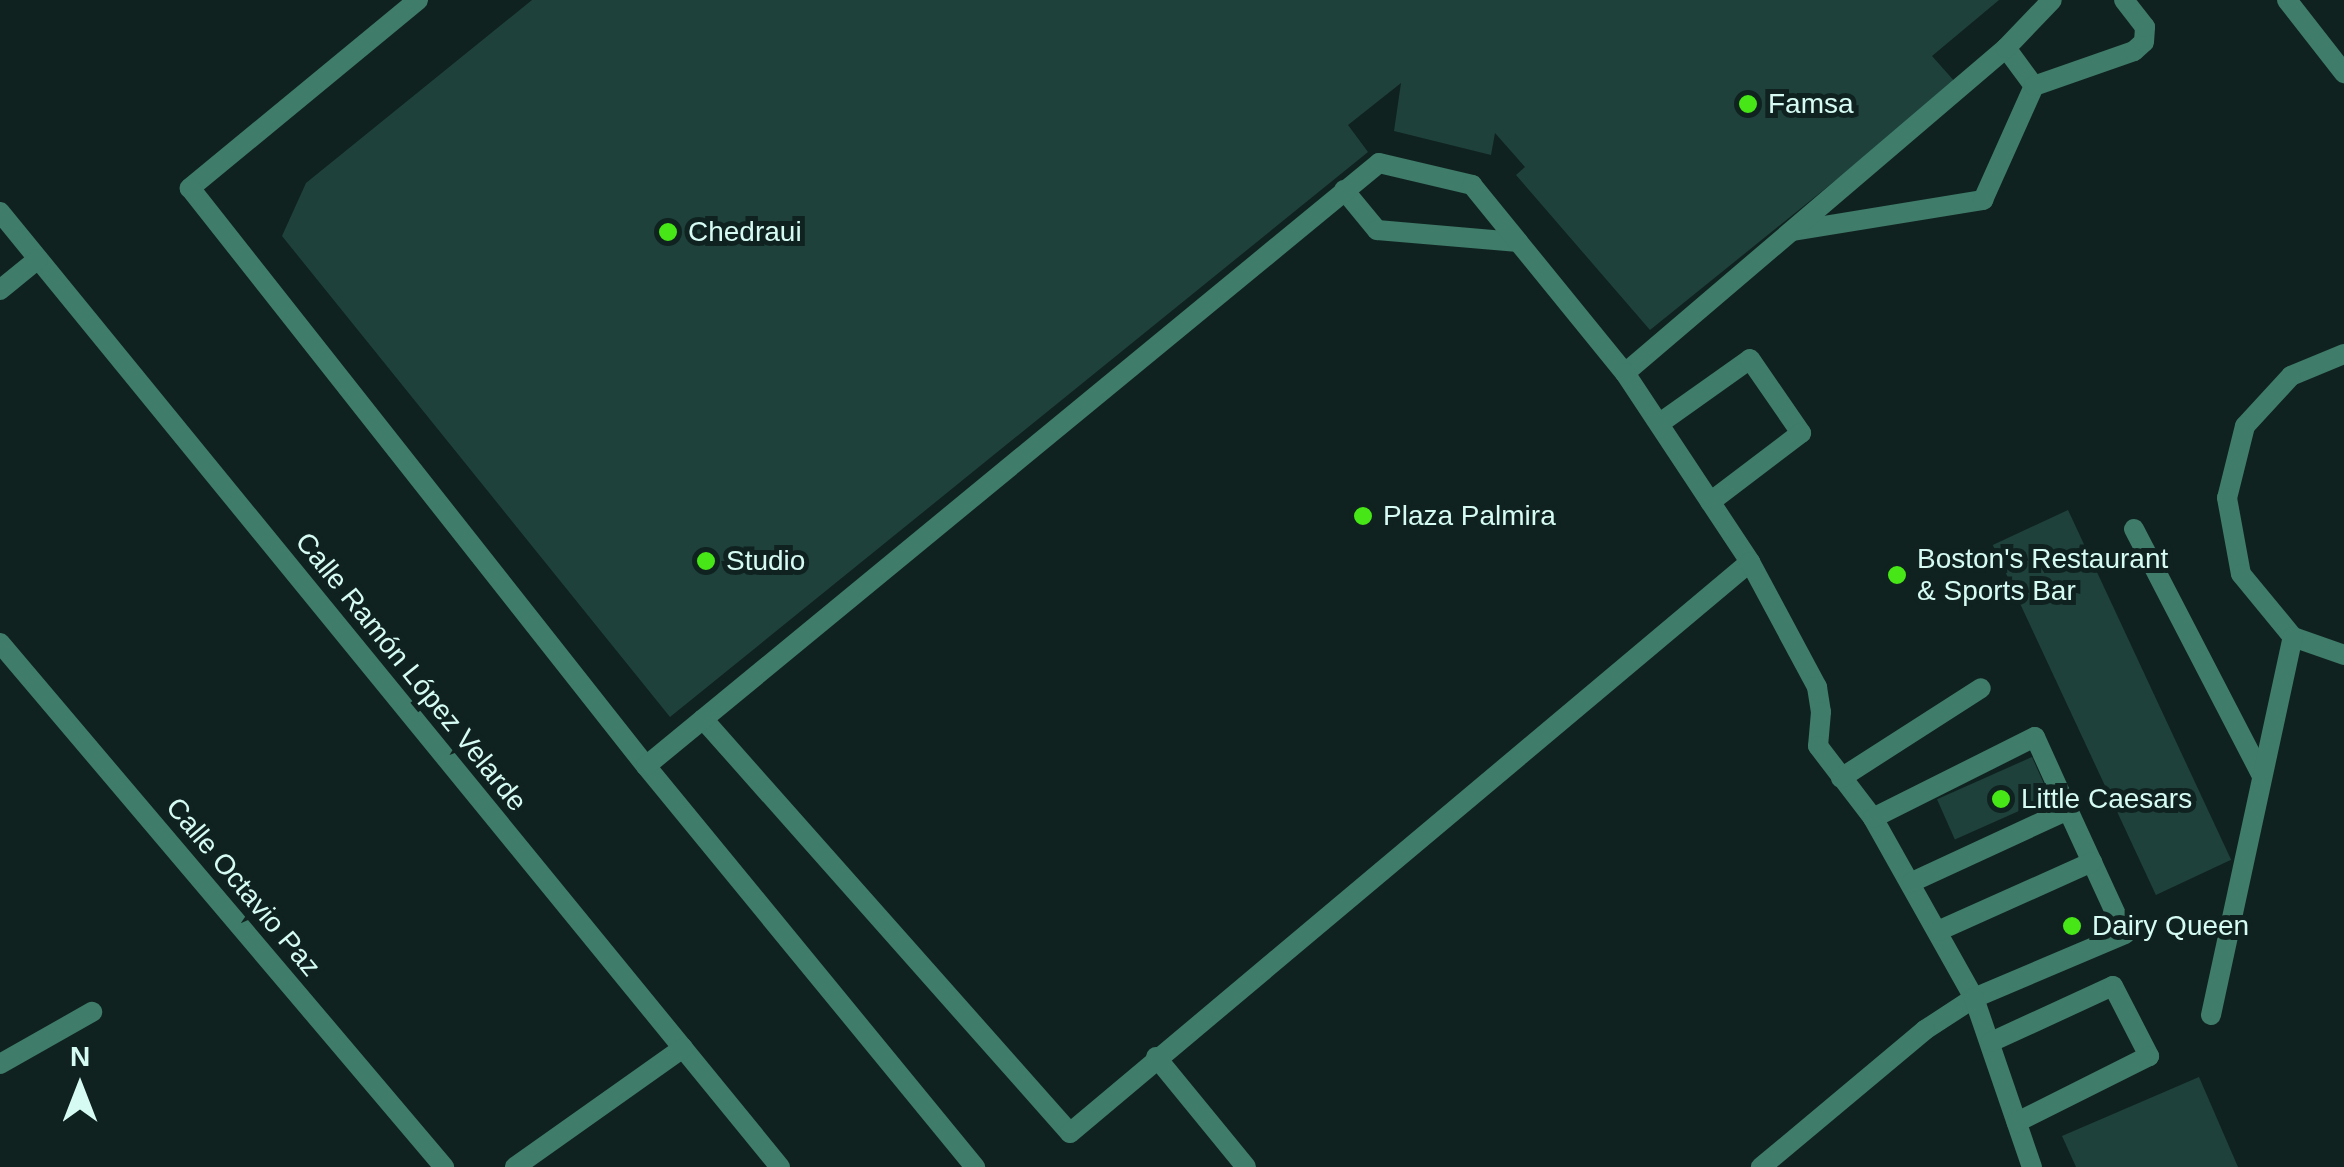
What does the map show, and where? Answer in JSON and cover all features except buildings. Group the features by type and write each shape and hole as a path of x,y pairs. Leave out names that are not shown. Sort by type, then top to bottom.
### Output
{"street":[{"path":"418,0 190,188 646,766 976,1167"},
{"path":"1626,374 2006,48 2052,0"},
{"path":"1791,232 1983,200 2034,86 2134,51 2144,42 2146,26 2124,0"},
{"path":"2287,0 2344,72"},
{"path":"2006,48 2034,86"},
{"path":"646,766 1379,163 1472,184 1626,374 1750,562 1816,687 1821,712 1818,746 1873,818 1974,998 2032,1167"},
{"path":"1344,190 1377,230 1518,242"},
{"name":"Calle Ramón López Velarde","path":"0,212 780,1167"},
{"path":"0,290 38,258"},
{"path":"2344,354 2291,376 2245,426 2227,498 2241,574 2293,638 2344,655"},
{"path":"1660,423 1750,359 1801,432 1710,502"},
{"path":"2134,529 2262,776"},
{"path":"703,719 1070,1133 1750,562"},
{"path":"2211,1015 2293,638"},
{"name":"Calle Octavio Paz","path":"0,643 444,1167"},
{"path":"1841,778 1981,688"},
{"path":"1761,1167 1925,1030 1974,998 2125,934 2035,738 1873,818"},
{"path":"1912,882 2068,810"},
{"path":"1938,930 2092,862"},
{"path":"1991,1042 2113,986 2150,1056 2017,1122"},
{"path":"0,1064 92,1012"},
{"path":"515,1167 683,1048"},
{"path":"1156,1057 1246,1167"}],"place":[{"name":"Famsa","path":"1748,104"},
{"name":"Chedraui","path":"668,232"},
{"name":"Plaza Palmira","path":"1363,516"},
{"name":"Studio","path":"706,561"},
{"name":"Boston's Restaurant & Sports Bar","path":"1897,575"},
{"name":"Little Caesars","path":"2001,799"},
{"name":"Dairy Queen","path":"2072,926"}]}
